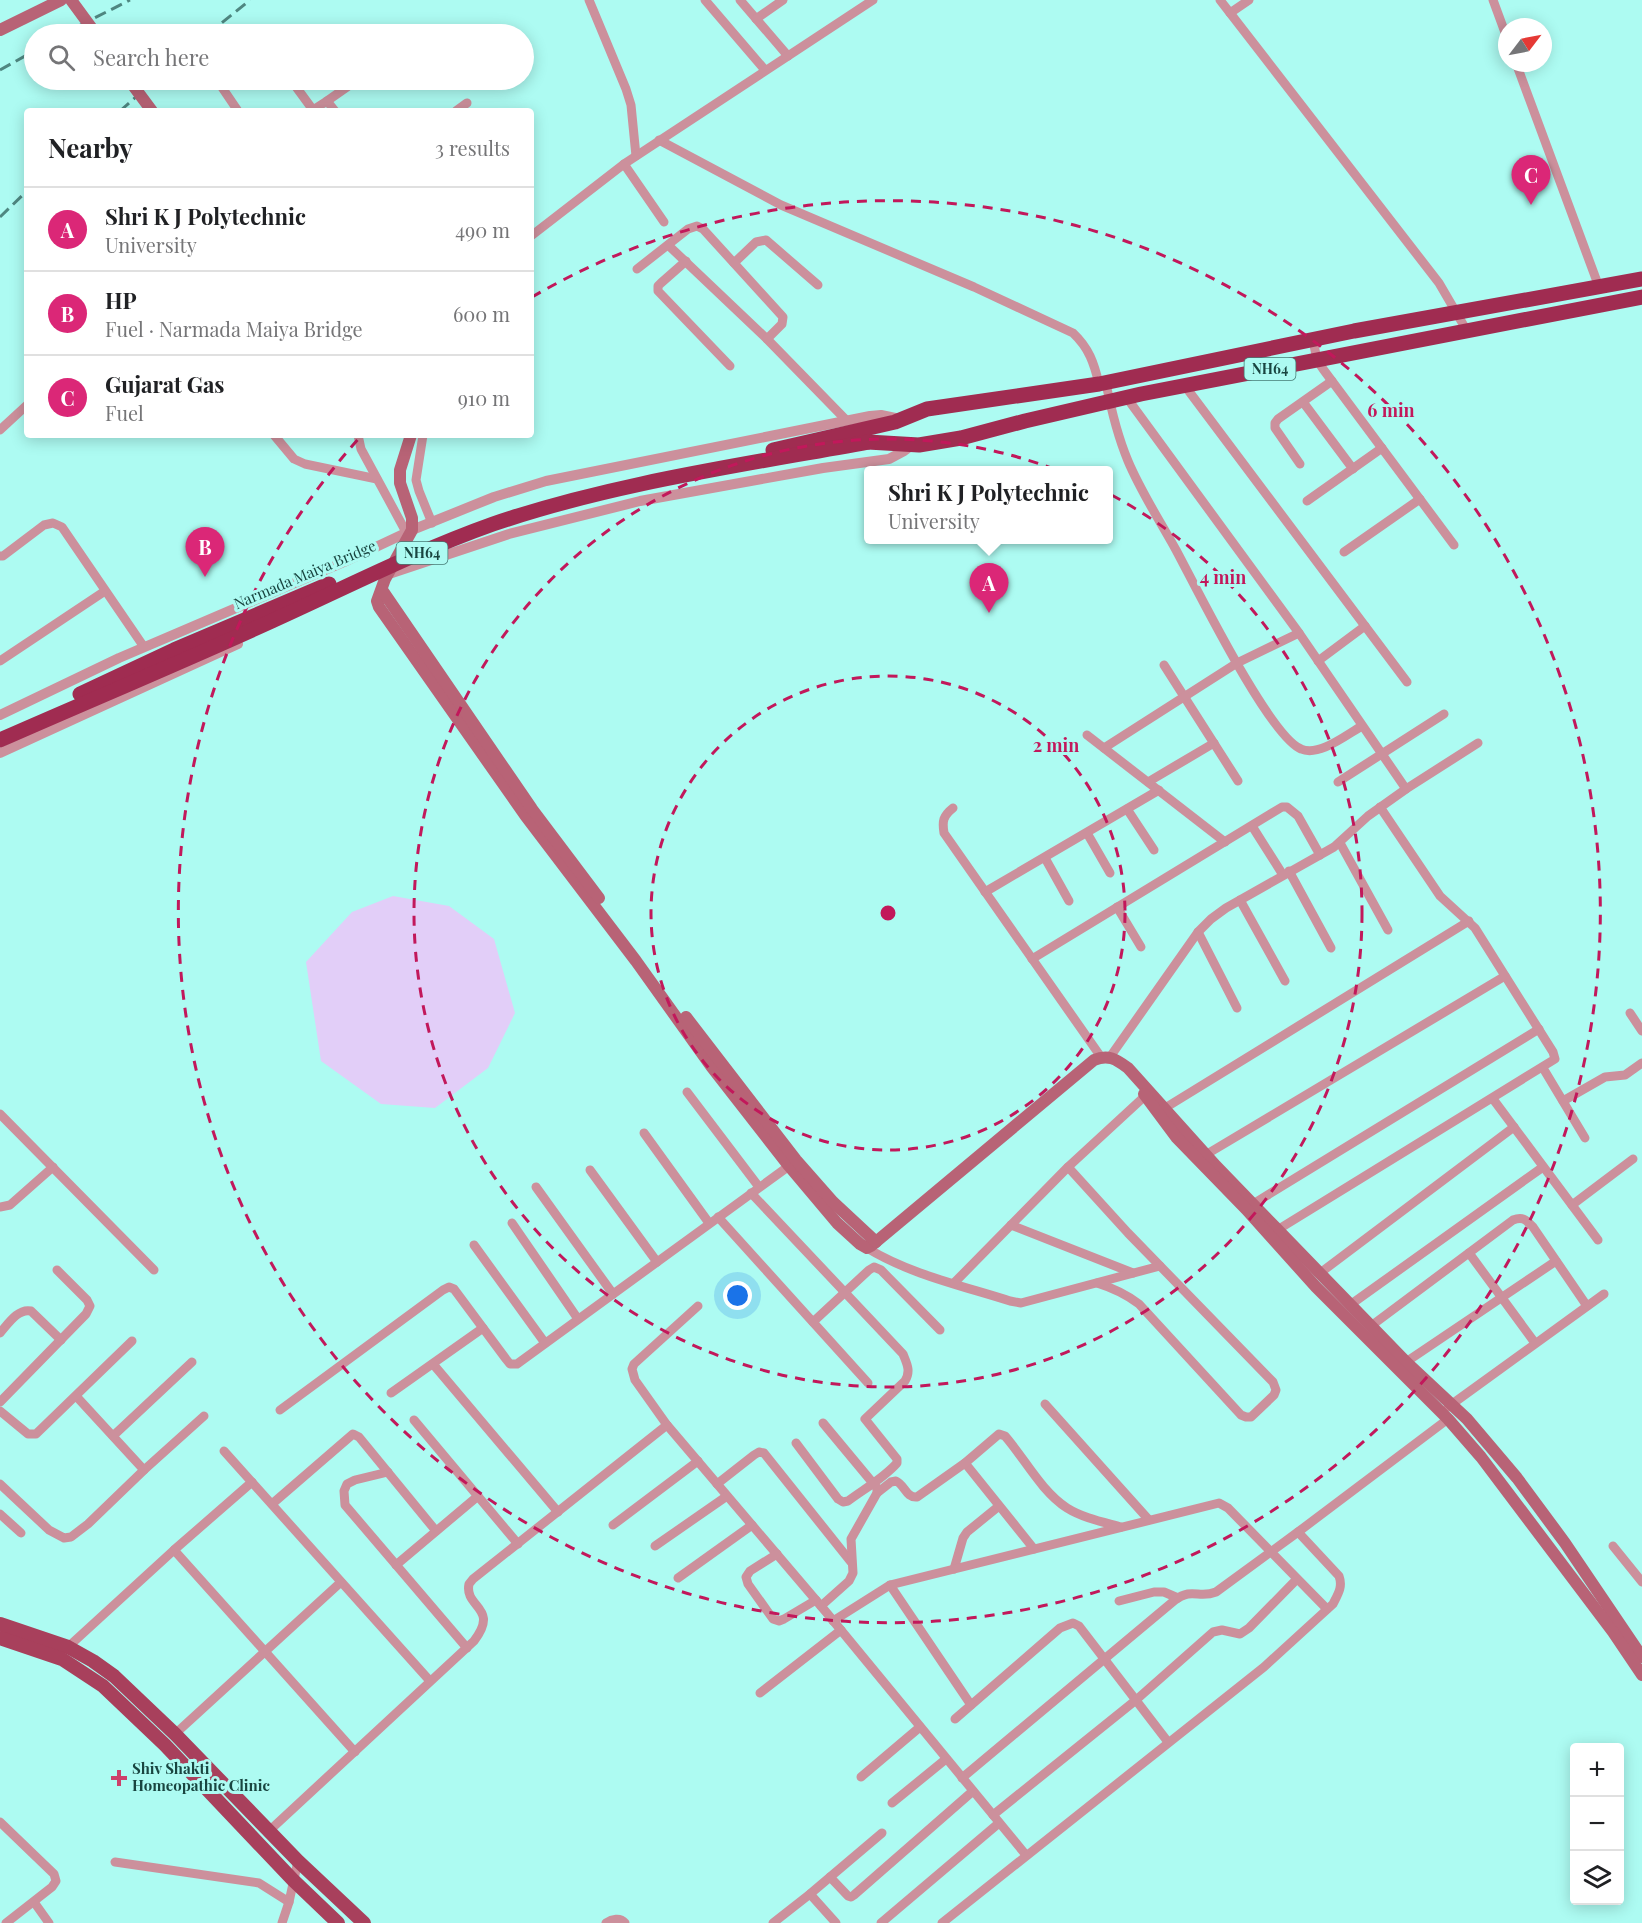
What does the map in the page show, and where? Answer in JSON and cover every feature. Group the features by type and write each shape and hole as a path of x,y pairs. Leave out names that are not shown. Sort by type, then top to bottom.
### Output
{"highway":[{"name":"NH64","path":"0,740 269,623 415,556 491,525 540,509 633,486 868,435 927,409 1102,383 1313,340 1642,279"},
{"name":"NH64","path":"868,435 912,445 961,438 1025,420 1110,401 1642,297"},
{"name":"Narmada Maiya Bridge","path":"0,729 174,650 416,545 507,509 638,476 868,435"}],"main road":[{"path":"70,0 88,24"},
{"path":"0,30 56,1"},
{"path":"136,90 150,108"},
{"path":"410,438 400,470 400,483 412,518 409,531 377,601 380,607 525,815 636,961 711,1066 837,1223 860,1244 871,1245 1094,1060 1105,1057 1128,1068 1165,1108 1202,1157 1273,1232 1320,1274 1406,1362 1447,1412"},
{"path":"382,590 532,809 718,1061 795,1160 871,1245"},
{"path":"1128,1068 1145,1096 1176,1137 1202,1157 1253,1204 1316,1287 1447,1412 1467,1419 1517,1478 1565,1543 1638,1652 1642,1674"},
{"path":"0,1624 68,1647 114,1676 175,1734 298,1861 364,1923"},
{"path":"0,1638 62,1659 103,1686 165,1745 338,1923"}],"street":[{"path":"589,0 631,105 636,156"},
{"path":"705,0 765,70"},
{"path":"740,0 788,56"},
{"path":"756,19 783,0"},
{"path":"534,234 624,164 873,0"},
{"path":"1220,0 1439,283 1467,331"},
{"path":"1230,13 1249,0"},
{"path":"1493,0 1500,18"},
{"path":"1519,72 1599,287"},
{"path":"224,90 236,108"},
{"path":"298,90 312,108"},
{"path":"316,108 343,90"},
{"path":"327,101 333,108"},
{"path":"460,108 467,103"},
{"path":"659,141 781,205 974,287 1073,333 1082,341 1093,359 1110,401 1128,461 1237,663 1258,699 1282,733 1292,745 1303,751 1315,752 1362,726"},
{"path":"624,164 664,222"},
{"path":"637,268 688,229 697,226 703,229 783,317 782,324 767,339"},
{"path":"734,263 756,242 766,240 818,285"},
{"path":"668,245 767,339 847,421"},
{"path":"686,261 658,286 658,291 661,297 730,366"},
{"path":"1313,340 1317,360 1454,545"},
{"path":"1300,464 1275,428 1275,423 1332,381"},
{"path":"1185,386 1407,682"},
{"path":"1127,398 1299,633 1406,789"},
{"path":"1303,402 1353,469"},
{"path":"0,430 24,408"},
{"name":"NH64","path":"0,715 144,648 344,562 409,531 494,497 546,481 847,421 881,415 900,419"},
{"path":"276,438 294,459 304,464 377,479"},
{"path":"359,438 361,449 377,479 409,531"},
{"path":"423,438 416,480 432,523"},
{"path":"0,753 388,574 509,534 618,507 823,468 889,459 912,445"},
{"path":"1307,501 1382,448"},
{"path":"1344,552 1420,499"},
{"path":"0,556 44,525 53,523 62,527 144,648"},
{"path":"0,661 105,591"},
{"path":"1318,661 1365,626"},
{"path":"1104,748 1237,663 1299,633"},
{"path":"1164,665 1238,781"},
{"path":"1338,782 1444,714"},
{"path":"1087,735 1225,842"},
{"path":"1148,782 1214,743"},
{"path":"953,808 945,815 942,824 944,833 1032,959 1105,1057 1198,932 1211,919 1340,843 1380,807 1478,743"},
{"path":"986,892 1158,790"},
{"path":"1032,959 1282,807 1287,807 1298,816 1320,855"},
{"path":"1273,1232 1553,1062 1555,1055 1475,928 1440,896 1380,807"},
{"path":"1127,809 1154,850"},
{"path":"1252,826 1286,873 1331,948"},
{"path":"1087,833 1110,873"},
{"path":"1340,843 1388,930"},
{"path":"1045,858 1069,901"},
{"path":"1240,900 1285,981"},
{"path":"1117,907 1141,947"},
{"path":"1165,1108 1469,921"},
{"path":"1198,932 1237,1008"},
{"path":"1202,1157 1505,976"},
{"path":"1630,1012 1642,1031"},
{"path":"1253,1204 1539,1029"},
{"path":"1563,1101 1605,1077 1625,1075 1642,1063"},
{"path":"1543,1068 1585,1138"},
{"path":"687,1092 755,1190 845,1293 903,1354 908,1365 909,1375 905,1381 865,1419 897,1459 894,1467 874,1483 843,1502 838,1499 796,1443"},
{"path":"954,1283 1068,1167 1145,1096"},
{"path":"1493,1099 1598,1240"},
{"path":"0,1114 154,1270"},
{"path":"1320,1274 1514,1127"},
{"path":"644,1133 710,1223"},
{"path":"1572,1205 1633,1159"},
{"path":"279,1410 449,1287 454,1289 510,1364 517,1364 789,1166"},
{"path":"0,1208 10,1205 53,1167"},
{"path":"1068,1167 1275,1386 1274,1395 1251,1417 1241,1414 1139,1304 1113,1288 1097,1283"},
{"path":"1350,1305 1543,1167"},
{"path":"590,1170 657,1262"},
{"path":"536,1187 613,1294"},
{"path":"718,1217 868,1383"},
{"path":"1371,1326 1520,1217 1533,1227 1587,1306"},
{"path":"512,1223 578,1319"},
{"path":"1011,1225 1133,1274"},
{"path":"474,1245 545,1343"},
{"path":"871,1245 883,1258 904,1267 1021,1303 1160,1266"},
{"path":"1469,1253 1535,1343"},
{"path":"1406,1362 1556,1261"},
{"path":"813,1322 874,1267 881,1270 940,1330"},
{"path":"0,1402 86,1314 90,1306 87,1300 57,1270"},
{"path":"962,1778 1178,1598 1184,1594 1196,1593 1206,1596 1216,1592 1298,1532 1535,1343 1604,1294"},
{"path":"698,1306 634,1364 632,1369 635,1380 668,1425 841,1630 1026,1856"},
{"path":"0,1333 18,1313 25,1310 31,1311 61,1340"},
{"path":"391,1393 483,1328"},
{"path":"0,1412 28,1434 36,1434 132,1341"},
{"path":"113,1436 192,1362"},
{"path":"433,1364 558,1512"},
{"path":"76,1396 144,1470"},
{"path":"1045,1404 1149,1520"},
{"path":"0,1484 50,1530 64,1538 71,1537 84,1528 204,1416"},
{"path":"414,1420 518,1544"},
{"path":"823,1423 874,1483 877,1493"},
{"path":"269,1831 479,1635 484,1620 483,1614 469,1593 468,1584 668,1425"},
{"path":"272,1504 353,1434 359,1437 436,1531"},
{"path":"777,1554 750,1571 746,1577 748,1584 774,1619 779,1621 818,1603 849,1581 853,1573 850,1539 877,1493 891,1482 896,1481 909,1495 917,1497 965,1463 999,1434 1005,1436 1054,1497 1068,1508 1087,1517 1121,1527"},
{"path":"224,1451 430,1682"},
{"path":"717,1484 754,1455 759,1452 764,1453 853,1564"},
{"path":"613,1526 698,1461"},
{"path":"965,1463 1034,1549"},
{"path":"388,1472 347,1484 344,1500 348,1511 467,1648"},
{"path":"68,1647 252,1482"},
{"path":"396,1564 478,1496"},
{"path":"655,1546 727,1496"},
{"path":"833,1621 890,1586 1219,1503 1228,1508 1327,1609"},
{"path":"954,1569 967,1532 999,1506"},
{"path":"0,1514 21,1533"},
{"path":"678,1578 752,1525"},
{"path":"942,1923 1264,1667 1327,1609 1340,1593 1342,1583 1339,1576 1298,1532"},
{"path":"1613,1546 1642,1581"},
{"path":"174,1550 355,1752"},
{"path":"881,1923 996,1819 1214,1632 1222,1630 1240,1634 1249,1629 1298,1579"},
{"path":"175,1734 341,1582"},
{"path":"890,1586 971,1705"},
{"path":"1119,1601 1154,1592 1164,1592 1178,1598"},
{"path":"955,1719 1060,1628 1073,1623 1079,1626 1168,1742"},
{"path":"760,1693 841,1630"},
{"path":"861,1777 920,1727"},
{"path":"892,1803 946,1759"},
{"path":"830,1877 851,1897 973,1791"},
{"path":"0,1822 54,1874 56,1881 52,1887 6,1923"},
{"path":"774,1923 882,1833"},
{"path":"282,1923 298,1861"},
{"path":"115,1862 259,1883 289,1902"},
{"path":"810,1894 836,1923"},
{"path":"34,1902 49,1923"},
{"path":"606,1923 618,1919 625,1923"}],"shaded area":[{"path":"393,896 449,906 494,939 515,1013 488,1068 435,1108 381,1104 321,1061 306,962 352,912"}],"railway":[{"path":"83,24 130,0"},
{"path":"220,24 250,0"},
{"path":"0,70 24,57"},
{"path":"123,108 144,90"},
{"path":"0,217 24,194"}],"place":[{"name":"Gujarat Gas","path":"1531,205"},
{"name":"HP","path":"205,577"},
{"name":"Shri K J Polytechnic","path":"989,613"},
{"name":"Shiv Shakti Homeopathic Clinic","path":"119,1778"}]}
